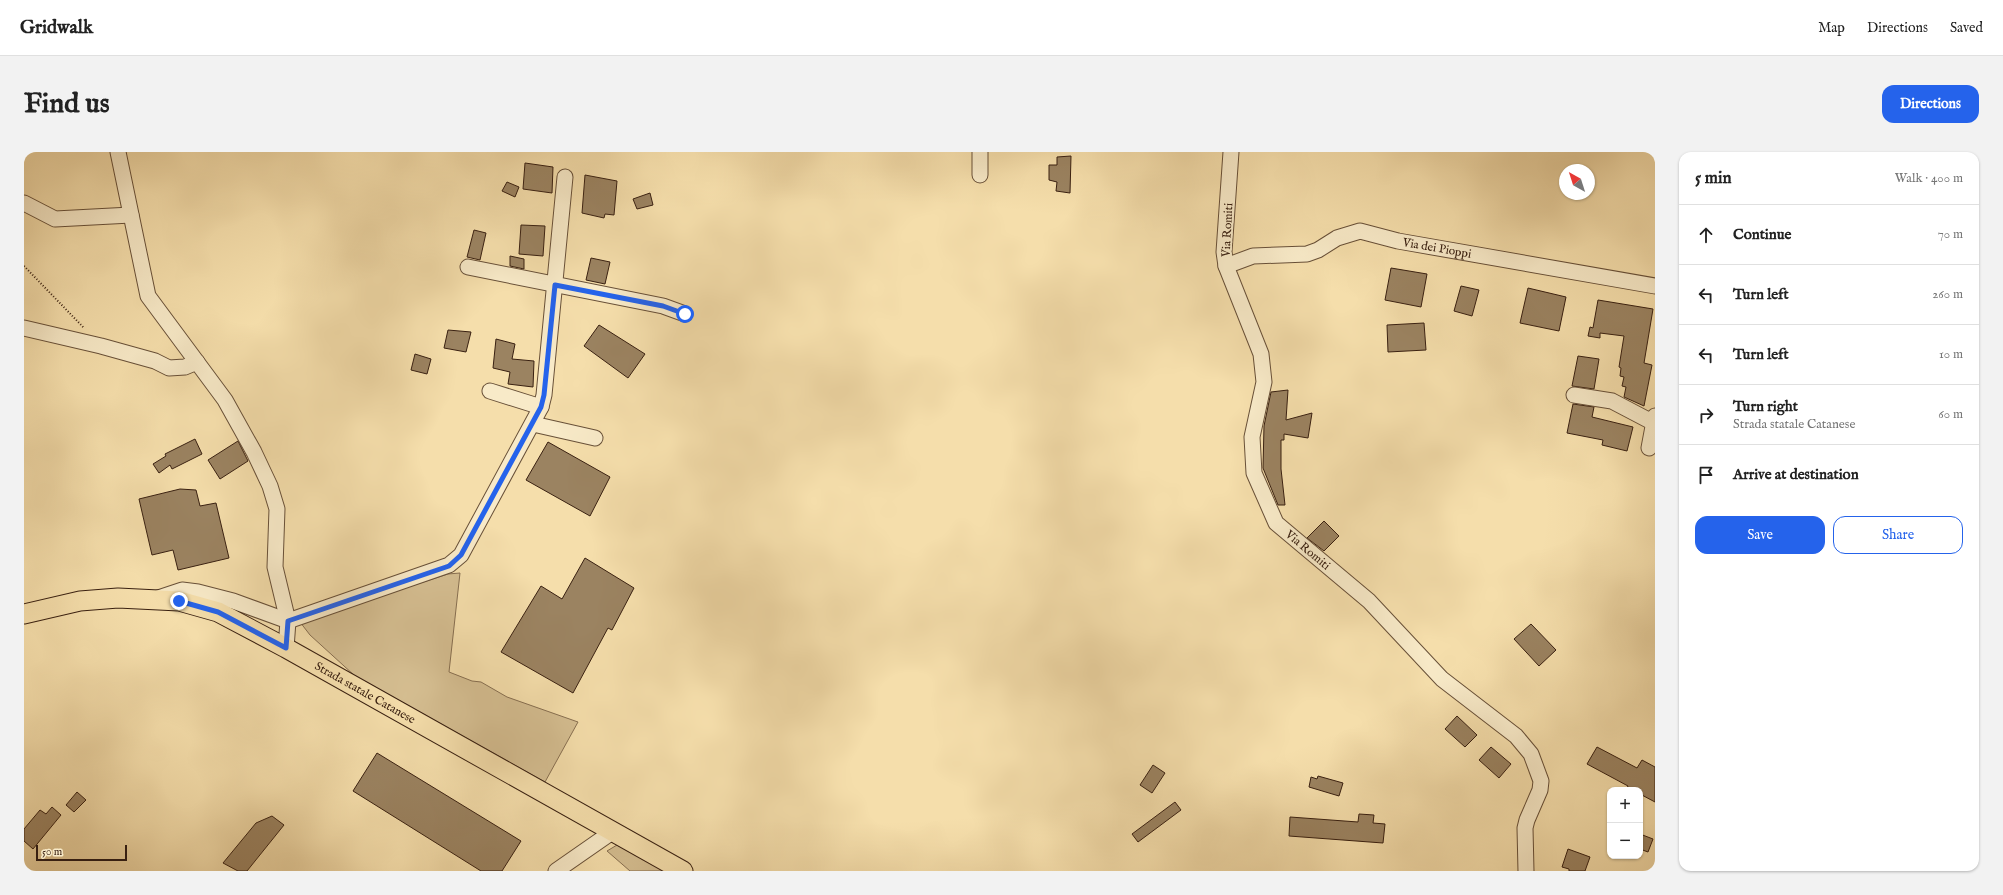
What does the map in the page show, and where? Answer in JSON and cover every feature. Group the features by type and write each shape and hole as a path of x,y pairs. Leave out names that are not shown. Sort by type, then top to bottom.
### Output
{"main road":[{"name":"Strada statale Catanese","path":"24,614 80,601 118,598 156,599 191,604 218,612 286,648 683,871"}],"street":[{"path":"118,152 148,296 225,400 254,452 270,486 277,509 275,567 288,621 286,648"},
{"path":"980,152 980,175"},
{"name":"Via Romiti","path":"1231,152 1224,252 1226,266 1261,354 1264,368 1264,382 1252,437 1254,473 1276,523 1369,602 1437,674 1516,736 1531,754 1541,781 1540,790 1525,828 1526,871"},
{"path":"156,599 182,590 198,592 233,601 288,621 449,566 461,555 541,407 544,395 565,177"},
{"path":"24,203 55,219 131,215"},
{"name":"Via dei Pioppi","path":"1226,266 1253,256 1307,254 1318,250 1337,238 1360,231 1398,241 1655,286"},
{"path":"468,267 663,306 685,314"},
{"path":"24,328 101,346 155,361 169,368 185,367 197,362"},
{"path":"490,391 541,407"},
{"path":"1574,395 1612,401 1654,420 1649,448"},
{"path":"533,424 595,438"},
{"path":"556,871 612,832"}],"path":[{"path":"24,266 101,346"}],"shaded area":[{"path":"460,573 449,672 472,681 481,682 507,697 578,722 545,782 355,676 310,635 300,622 448,574"},
{"path":"617,845 666,871 630,871 607,851"}],"building":[{"path":"1071,156 1070,193 1056,191 1057,182 1049,180 1049,165 1057,165 1057,157"},
{"path":"525,163 553,167 552,193 523,189"},
{"path":"585,175 617,181 614,215 605,214 604,218 582,213"},
{"path":"507,182 519,187 515,197 502,191"},
{"path":"650,193 653,205 637,209 633,199"},
{"path":"521,225 545,226 543,256 519,254"},
{"path":"474,230 486,233 480,260 467,257"},
{"path":"510,256 524,259 524,269 510,266"},
{"path":"591,258 610,262 605,284 586,280"},
{"path":"1391,268 1427,274 1421,307 1385,300"},
{"path":"1461,286 1479,290 1472,316 1454,311"},
{"path":"1528,288 1566,297 1559,331 1520,323"},
{"path":"1598,300 1653,309 1644,363 1652,365 1644,406 1624,397 1626,387 1622,386 1624,377 1620,376 1621,368 1619,367 1624,336 1600,333 1600,338 1588,336 1590,327 1593,328"},
{"path":"1424,323 1426,350 1388,352 1387,325"},
{"path":"599,325 645,354 628,378 584,346"},
{"path":"448,330 471,332 466,352 444,348"},
{"path":"496,339 515,344 512,359 534,361 533,387 508,384 510,372 493,368"},
{"path":"415,354 431,359 427,374 411,370"},
{"path":"1578,356 1599,359 1594,389 1572,386"},
{"path":"1288,390 1286,420 1312,413 1308,438 1284,434 1284,440 1281,440 1281,469 1285,505 1278,505 1263,468 1264,426 1271,392"},
{"path":"1573,404 1594,407 1592,417 1633,427 1627,451 1602,445 1603,440 1567,433"},
{"path":"195,439 202,454 172,469 170,465 159,473 153,464 166,456 165,454"},
{"path":"238,441 248,461 220,479 208,460"},
{"path":"548,442 610,477 590,516 526,480"},
{"path":"180,489 196,490 200,506 216,503 229,558 178,570 173,550 152,555 139,499"},
{"path":"1324,521 1339,536 1324,551 1307,538"},
{"path":"585,558 634,588 612,630 608,628 573,693 501,652 541,586 562,599"},
{"path":"1531,624 1556,650 1539,666 1514,639"},
{"path":"1457,716 1477,735 1465,747 1445,729"},
{"path":"1491,747 1511,764 1499,778 1479,760"},
{"path":"1597,747 1637,768 1642,760 1655,767 1655,802 1643,796 1643,787 1628,787 1587,764"},
{"path":"377,753 521,841 502,871 481,871 353,791"},
{"path":"1153,765 1165,773 1152,793 1140,785"},
{"path":"1318,776 1343,783 1339,796 1309,787 1311,777 1317,779"},
{"path":"77,792 86,800 74,812 66,805"},
{"path":"1175,802 1181,810 1138,842 1132,834"},
{"path":"52,807 61,815 33,849 24,841 24,829 40,810 46,814"},
{"path":"1359,814 1374,815 1373,823 1385,824 1383,843 1289,836 1290,817 1358,822"},
{"path":"272,816 284,825 247,871 238,871 223,863 256,823"},
{"path":"1643,835 1653,839 1648,852 1643,850"},
{"path":"1568,849 1590,857 1585,871 1569,871 1569,869 1562,867"}],"route":[{"path":"179,601 218,612 249,627 286,648 288,621 449,566 461,555 541,407 544,395 555,285 663,306 685,314"}]}
